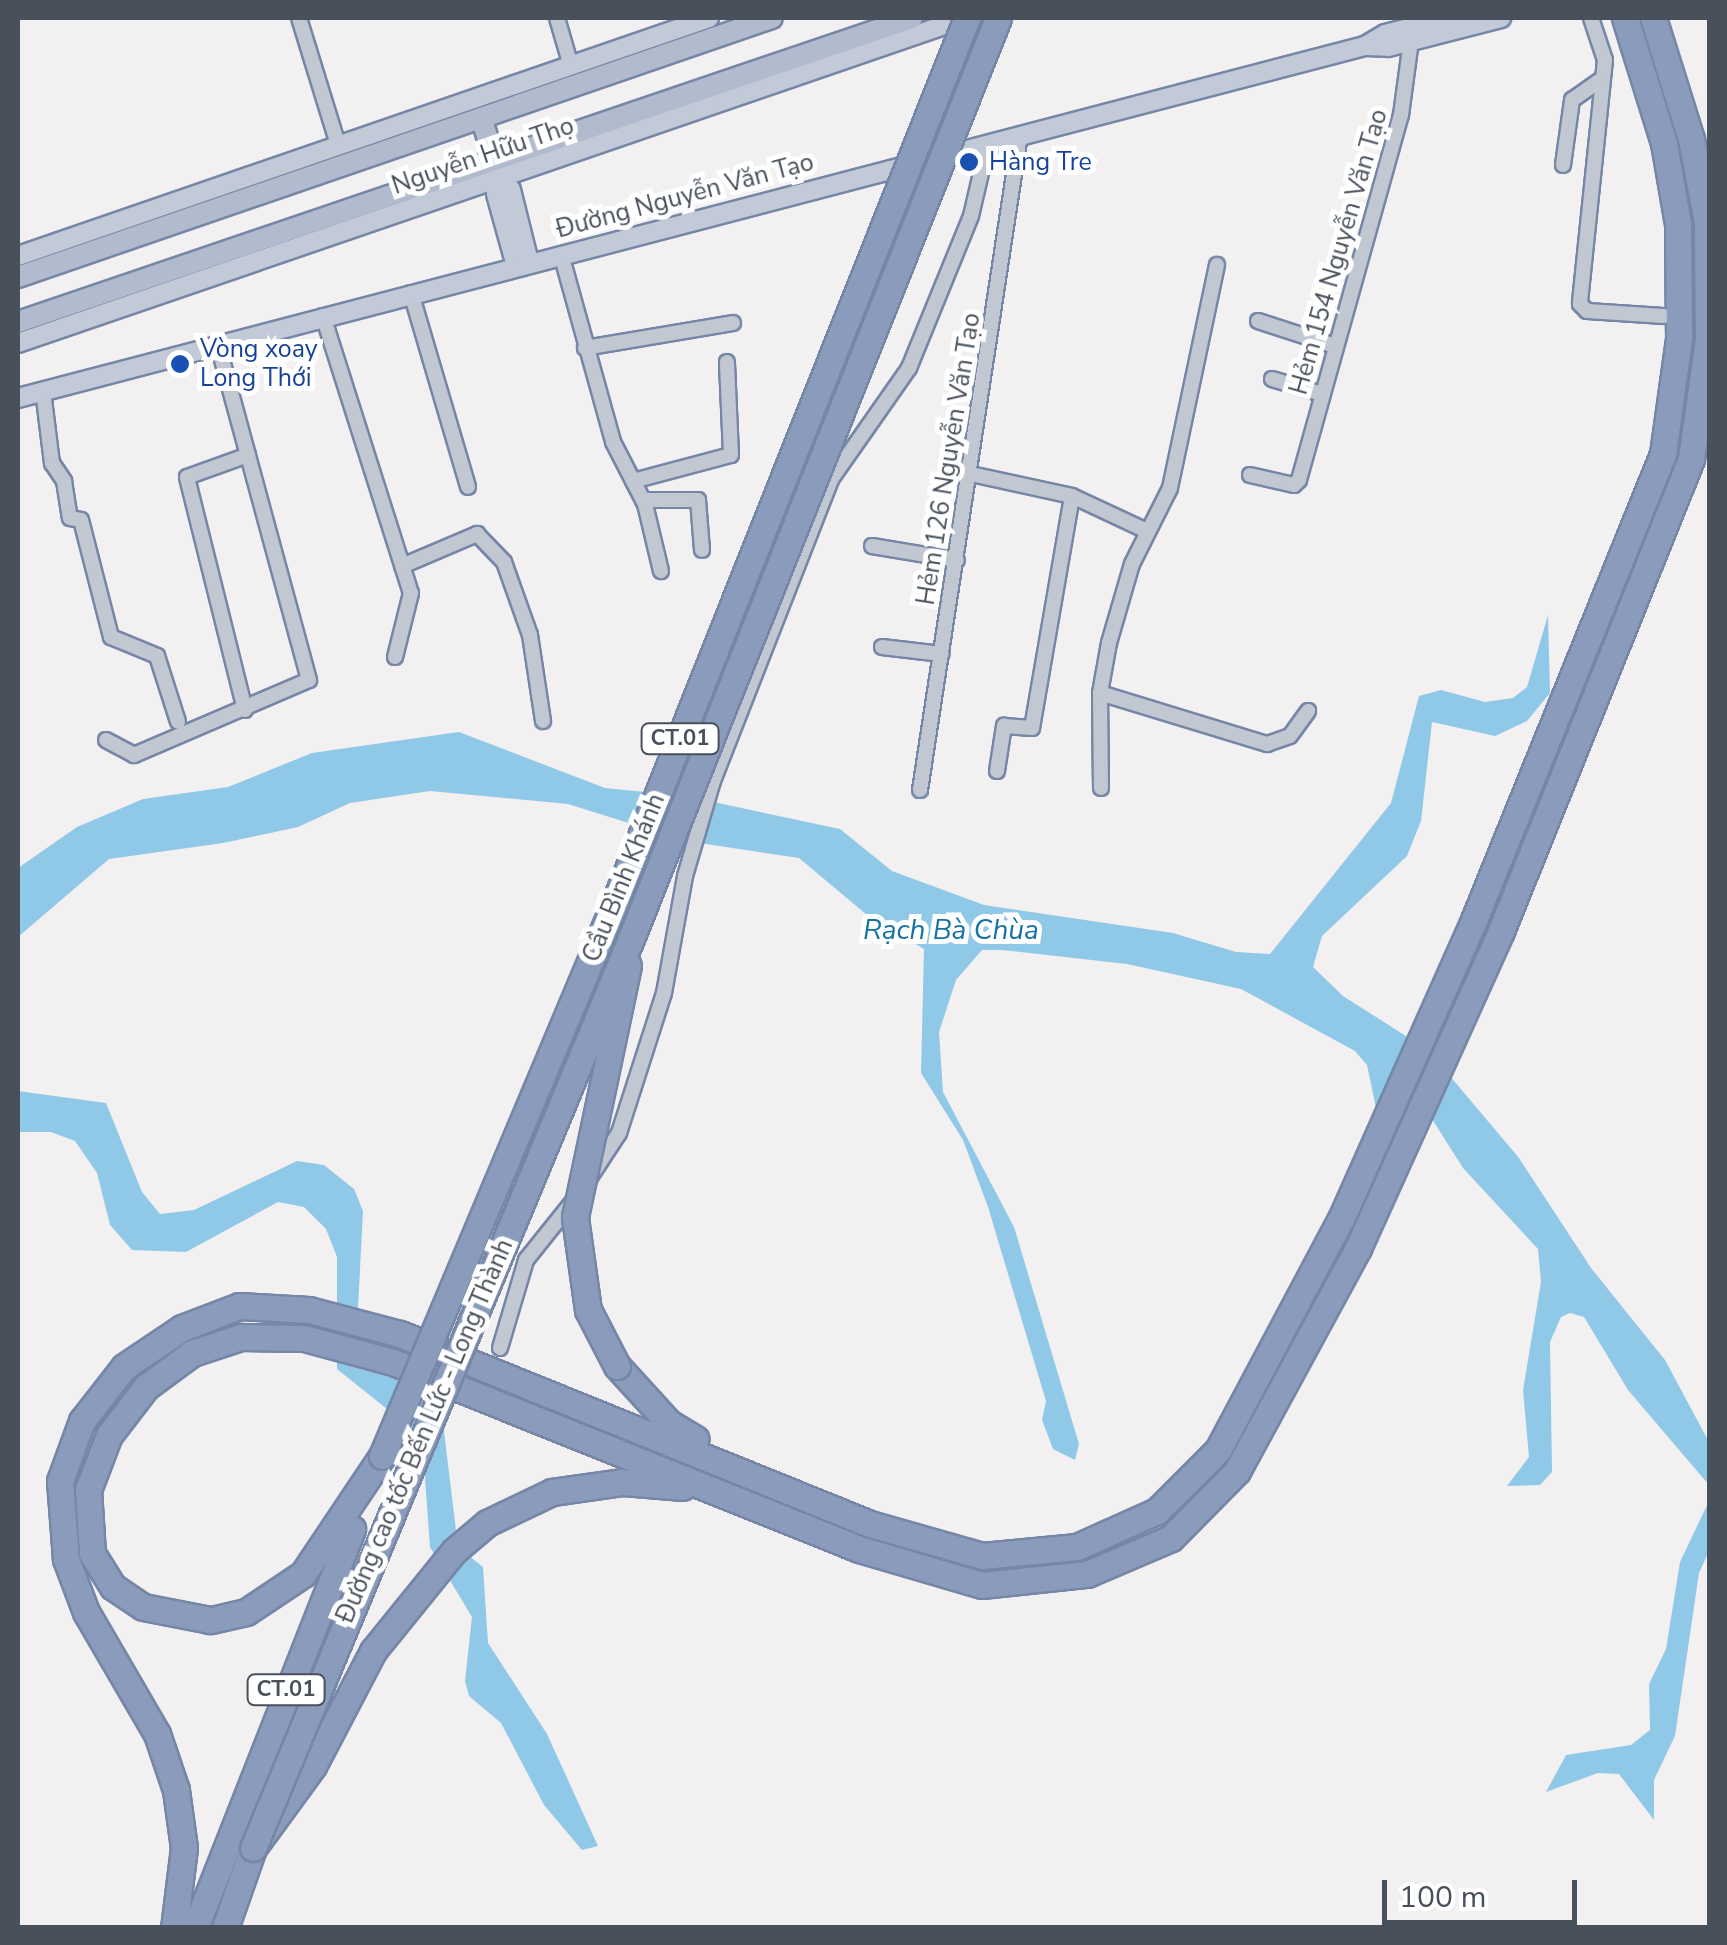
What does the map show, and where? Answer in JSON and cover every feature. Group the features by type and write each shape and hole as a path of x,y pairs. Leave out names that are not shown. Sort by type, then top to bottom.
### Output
{"highway":[{"name":"Cầu Bình Khánh","path":"382,1456 608,919 966,18"},
{"name":"Cầu Bình Khánh","path":"632,936 998,18"},
{"path":"382,1456 331,1541 276,1596 210,1620 142,1606 113,1588 92,1553 88,1490 108,1434 146,1388 192,1354 241,1336 304,1338 393,1362 859,1549 982,1586 1087,1574 1170,1538 1246,1456 1289,1384 1429,1021 1559,722 1663,454 1679,338 1678,224 1664,143 1625,18"},
{"path":"174,1928 184,1848 176,1790 157,1734 104,1643 66,1559 60,1481 82,1422 124,1367 182,1328 240,1306 309,1310 400,1334 870,1524 982,1556 1077,1547 1157,1510 1218,1450 1352,1223 1452,1040 1691,459 1708,339 1707,222 1692,139 1654,18"},
{"path":"632,936 624,1008 575,1217 588,1310 616,1366 669,1423 751,1474"},
{"name":"Đường cao tốc Bến Lức - Long Thành","path":"225,1928 253,1848 632,936"},
{"name":"Đường cao tốc Bến Lức - Long Thành","path":"194,1928 382,1456"},
{"path":"253,1848 313,1766 374,1651 454,1551 520,1503 595,1483 670,1485 765,1510"}],"main road":[{"path":"18,256 338,146 479,110 572,66 709,18"},
{"name":"Nguyễn Hữu Thọ","path":"18,277 479,110 660,57 772,18"},
{"name":"Nguyễn Hữu Thọ","path":"18,343 912,18"},
{"name":"Nguyễn Hữu Thọ","path":"18,322 966,18"},
{"name":"Đường Nguyễn Văn Tạo","path":"1365,46 1385,34 1448,18"},
{"name":"Đường Nguyễn Văn Tạo","path":"18,398 411,292 987,147 1020,135 1365,46 1411,41 1502,18"},
{"path":"479,110 497,168 512,190 522,264"}],"street":[{"path":"299,18 338,146"},
{"path":"558,18 572,66"},
{"path":"1591,18 1604,54 1580,304 1587,311 1664,316"},
{"name":"Hẻm 154 Nguyễn Văn Tạo","path":"1250,475 1294,486 1302,473 1401,115 1411,41"},
{"path":"1563,166 1574,96 1600,81"},
{"name":"Hẻm 126 Nguyễn Văn Tạo","path":"920,790 1020,135"},
{"path":"500,1348 526,1260 619,1133 664,993 685,876 713,781 832,478 909,368 971,216 987,147"},
{"path":"561,254 613,442 643,500 661,570"},
{"path":"1101,788 1100,694 1119,602 1147,532 1170,488 1217,265"},
{"path":"411,292 468,486"},
{"path":"323,316 412,605 395,657"},
{"path":"1258,321 1335,346"},
{"path":"585,348 734,323"},
{"path":"106,740 134,755 309,680 218,344"},
{"path":"633,481 731,455 727,362"},
{"path":"1272,379 1322,394"},
{"path":"43,391 52,463 64,481 70,518 81,520 112,636 157,656 178,722"},
{"path":"245,710 186,477 248,455"},
{"path":"971,474 1072,496 1147,532"},
{"path":"997,771 1004,726 1032,728 1072,496"},
{"path":"643,500 698,500 702,550"},
{"path":"402,566 477,534 504,562 530,635 543,720"},
{"path":"872,546 957,560"},
{"path":"882,647 942,654"},
{"path":"1100,694 1267,744 1290,736 1308,711"}],"water":[{"name":"Rạch Bà Chùa","path":"1548,615 1550,693 1527,721 1495,736 1432,722 1421,821 1407,856 1322,936 1313,967 1343,996 1428,1050 1519,1158 1591,1268 1665,1360 1709,1442 1709,1485 1628,1390 1584,1317 1570,1313 1561,1317 1550,1342 1552,1472 1540,1485 1507,1486 1529,1457 1523,1390 1541,1282 1538,1249 1463,1168 1413,1089 1403,1101 1405,1134 1380,1187 1382,1137 1367,1065 1355,1051 1241,989 1127,964 1002,950 982,950 956,980 939,1032 943,1092 1014,1227 1079,1444 1075,1460 1053,1449 1042,1420 1046,1401 988,1207 963,1140 921,1073 924,949 867,915 799,858 686,841 568,804 430,791 350,803 298,827 223,843 109,859 18,937 18,868 77,827 143,799 228,787 312,753 459,732 605,788 685,796 840,829 892,871 984,905 1173,933 1236,952 1270,954 1391,803 1419,696 1441,690 1485,702 1513,698 1527,687"},
{"path":"18,1091 106,1103 142,1192 160,1214 194,1210 297,1161 324,1165 354,1189 363,1211 357,1328 443,1423 458,1547 483,1567 488,1643 547,1734 598,1846 582,1850 544,1805 501,1723 469,1696 465,1681 472,1617 430,1547 424,1464 397,1417 337,1369 337,1257 326,1229 304,1207 278,1202 186,1252 132,1250 110,1225 97,1173 75,1141 51,1132 18,1132"},
{"path":"1709,1501 1709,1551 1699,1573 1675,1736 1654,1780 1654,1820 1619,1774 1598,1773 1546,1792 1566,1755 1631,1745 1650,1730 1649,1684 1666,1649 1680,1562"}],"place":[{"name":"Hàng Tre","path":"969,162"},
{"name":"Vòng xoay Long Thới","path":"180,364"}]}
